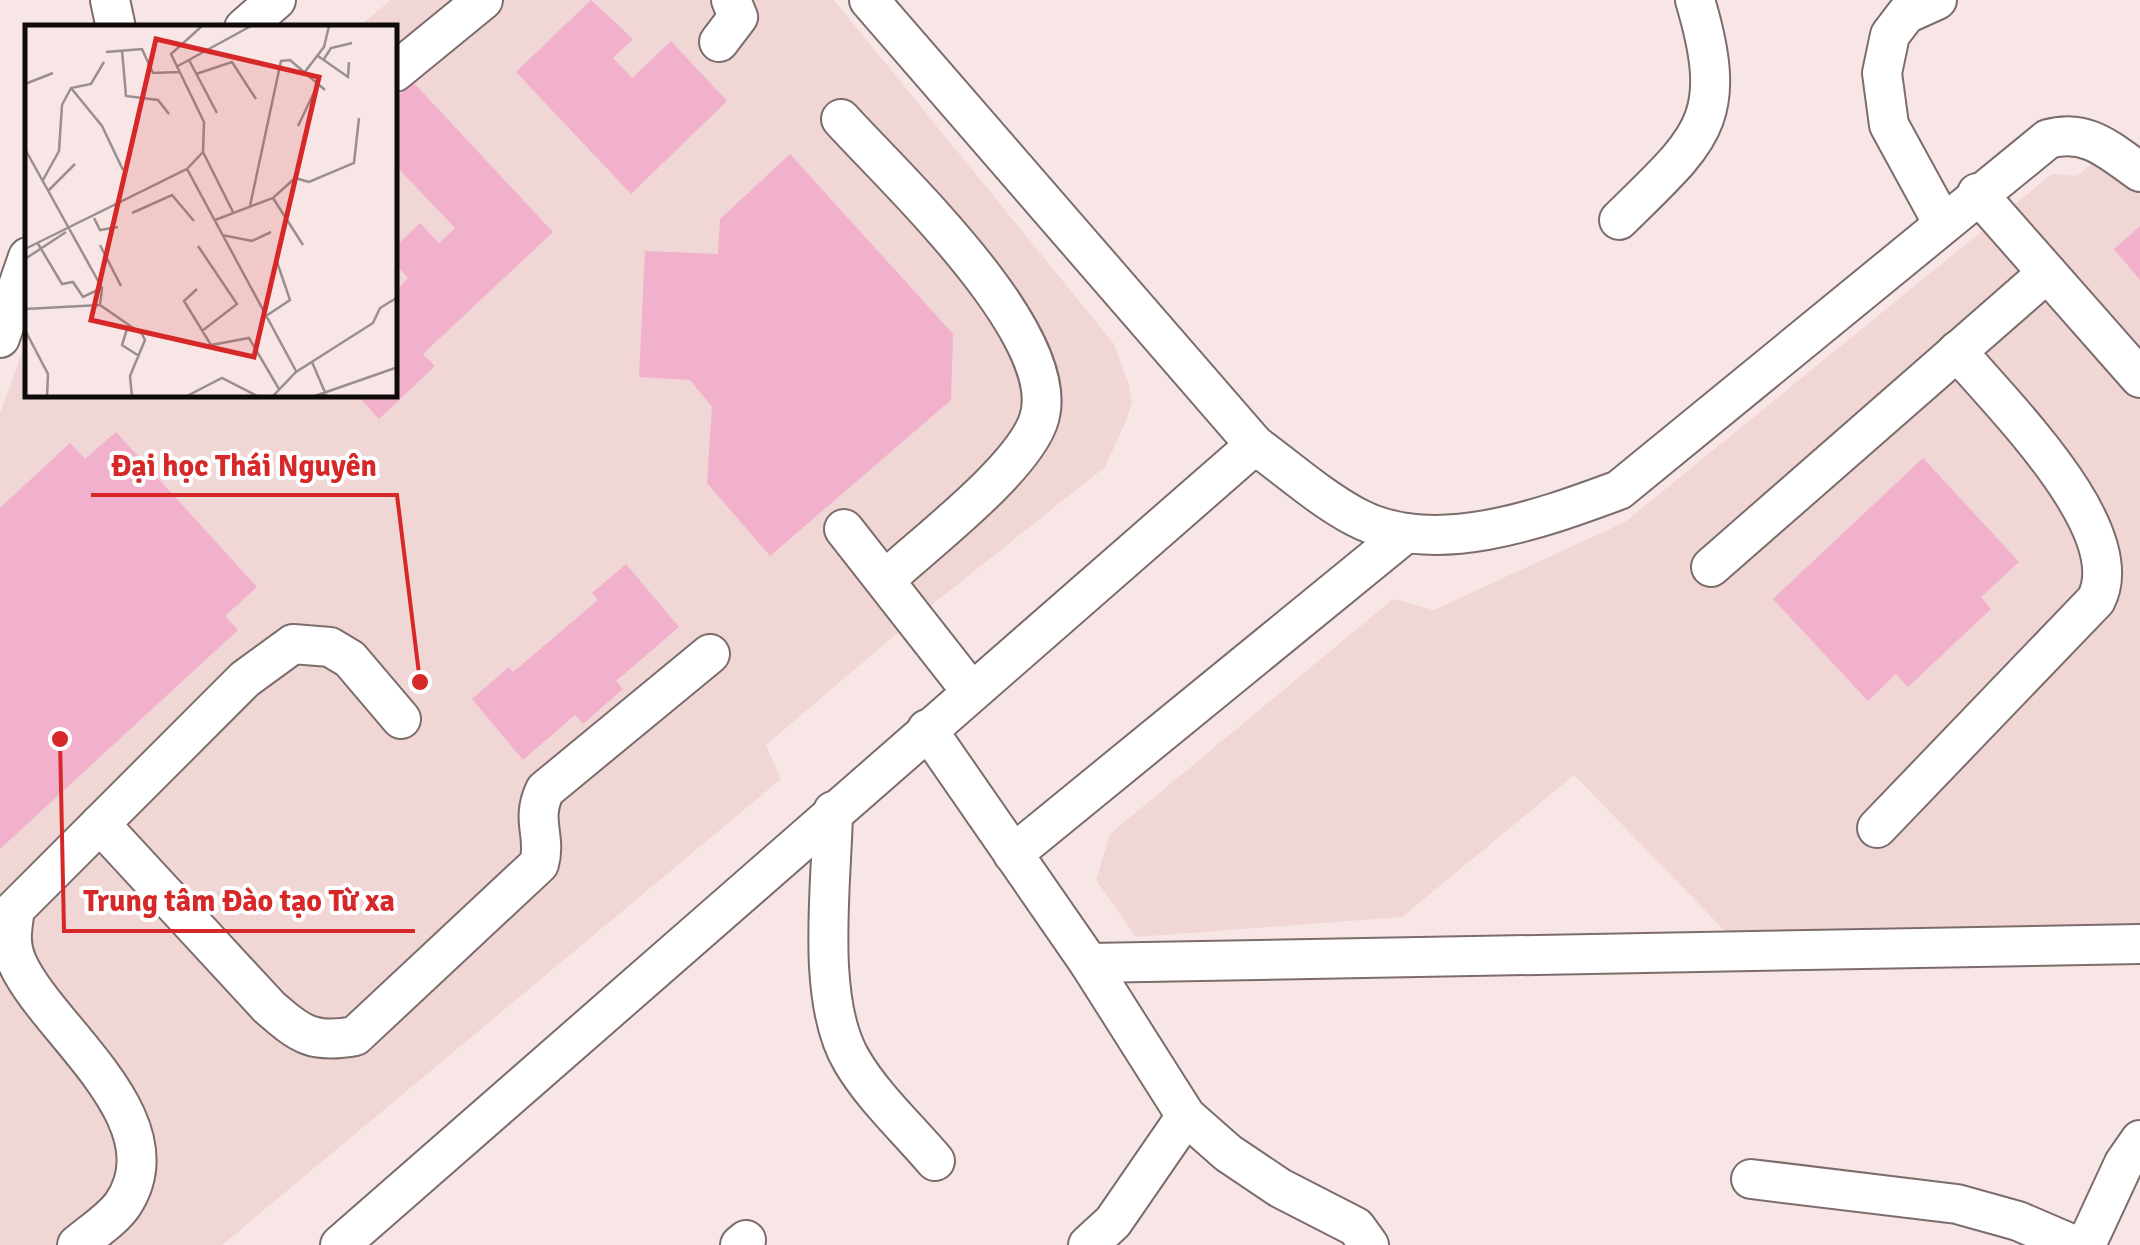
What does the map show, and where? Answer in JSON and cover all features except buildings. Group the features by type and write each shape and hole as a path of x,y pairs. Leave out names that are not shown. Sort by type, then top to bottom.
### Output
{"street":[{"path":"110,0 115,25"},
{"path":"398,70 483,0"},
{"path":"719,42 738,18 731,0"},
{"path":"870,0 1255,444 1356,517 1406,533 1476,532 1542,518 1619,490 1977,193 2048,139 2062,135 2092,139 2140,172"},
{"path":"1619,220 1686,153 1707,120 1712,75 1695,0"},
{"path":"1937,0 1906,14 1890,35 1882,73 1889,125 1942,222"},
{"path":"841,119 998,294 1029,348 1042,381 1038,422 1009,465 884,580"},
{"path":"1977,193 2140,378"},
{"path":"0,338 16,272"},
{"path":"1711,566 2048,273"},
{"path":"1877,828 2096,600 2102,588 2101,547 2076,496 1957,351"},
{"path":"340,1245 1255,444"},
{"path":"844,529 971,691"},
{"path":"1013,854 1406,533"},
{"path":"77,1245 122,1205 134,1177 132,1137 116,1095 18,965 10,939 15,909 244,679 293,644 330,647 350,659 401,719"},
{"path":"100,824 268,1007 299,1034 329,1041 355,1036 539,864 535,816 545,790 710,654"},
{"path":"927,729 1089,963 1186,1116 1228,1153 1280,1188 1356,1227 1369,1245"},
{"path":"833,811 830,937 840,1036 852,1062 935,1161"},
{"path":"1089,963 2140,944"},
{"path":"1088,1245 1113,1222 1186,1116"},
{"path":"2086,1245 2124,1163 2140,1140"},
{"path":"1750,1179 1957,1204 2018,1221 2074,1245"}],"shaded area":[{"path":"391,0 834,0 1114,344 1132,402 1105,467 914,619 766,745 781,779 222,1245 0,1245 0,414 25,344 25,398 398,398 398,25 360,25"},
{"path":"2099,158 2140,190 2140,935 1728,934 1574,775 1402,917 1136,937 1096,880 1110,834 1393,599 1434,610 1625,522 2052,174 2077,176"}],"place":[{"name":"Đại học Thái Nguyên","path":"420,682"},
{"name":"Trung tâm Đào tạo Từ xa","path":"60,739"}]}
